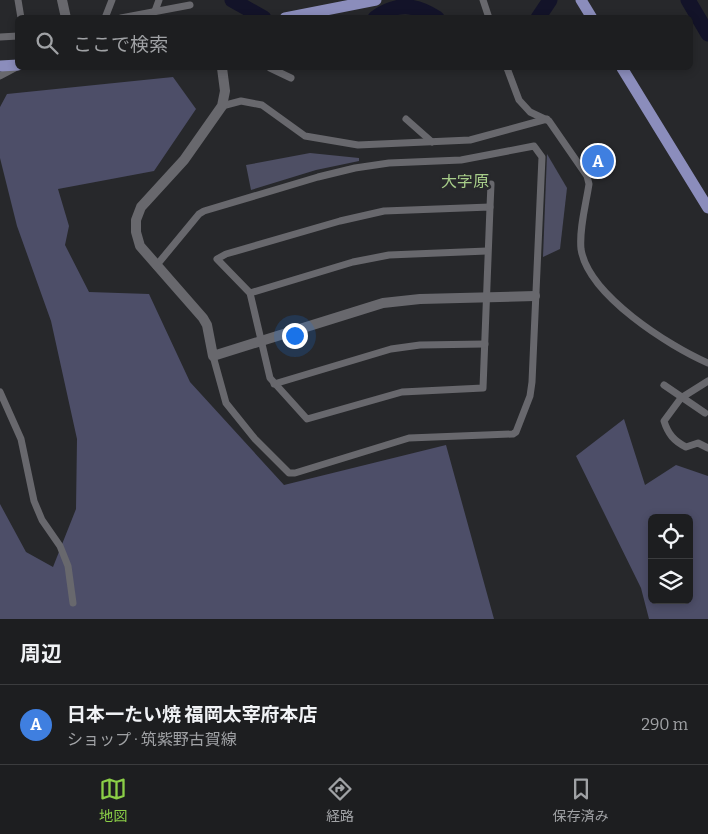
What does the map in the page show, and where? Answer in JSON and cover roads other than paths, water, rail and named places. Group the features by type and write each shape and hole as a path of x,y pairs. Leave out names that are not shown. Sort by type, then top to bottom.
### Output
{"main road":[{"path":"299,15 376,0"},
{"path":"581,0 590,15"},
{"path":"0,66 15,66"},
{"path":"623,70 708,208"}],"street":[{"path":"18,0 21,15"},
{"path":"62,0 65,15"},
{"path":"107,15 112,0"},
{"path":"155,11 160,0"},
{"path":"482,0 488,15"},
{"path":"136,15 190,5"},
{"path":"0,37 15,36"},
{"path":"0,76 15,68"},
{"path":"156,266 199,214 204,211 355,168 389,163 461,160 534,146 542,157 530,396 516,432 513,434 409,438 295,473 288,473 255,439 226,402 207,325 203,318 156,266 140,246 136,232 136,220 141,207 184,160 222,106 225,91 222,70"},
{"path":"274,70 292,78"},
{"path":"509,70 519,100 530,112 547,120 587,176 589,184 581,248 591,274 608,294 637,322 680,350 708,363"},
{"path":"222,106 240,102 262,105 305,136 358,145 470,140 547,120"},
{"path":"406,119 432,142"},
{"path":"490,207 384,211 340,221 226,254 217,259 250,293 270,378 307,419 402,392 483,388 487,251 492,184"},
{"path":"250,293 354,262 389,255 487,251"},
{"path":"214,356 382,303 420,299 535,296"},
{"path":"274,384 391,349 420,345 485,344"},
{"path":"708,381 681,398 665,416 664,421 667,432 676,442 686,447 698,443 708,448"},
{"path":"664,385 705,413"},
{"path":"0,392 21,439 34,501 42,520 60,546 68,566 73,603"}],"waterway":[{"path":"232,0 259,15"},
{"path":"540,15 550,0"},
{"path":"688,0 708,34"},
{"path":"380,15 398,7 414,8 432,15"}],"place":[{"name":"日本一たい焼 福岡太宰府本店","path":"598,161"}],"district":[{"name":"大字原","path":"465,181"}]}
